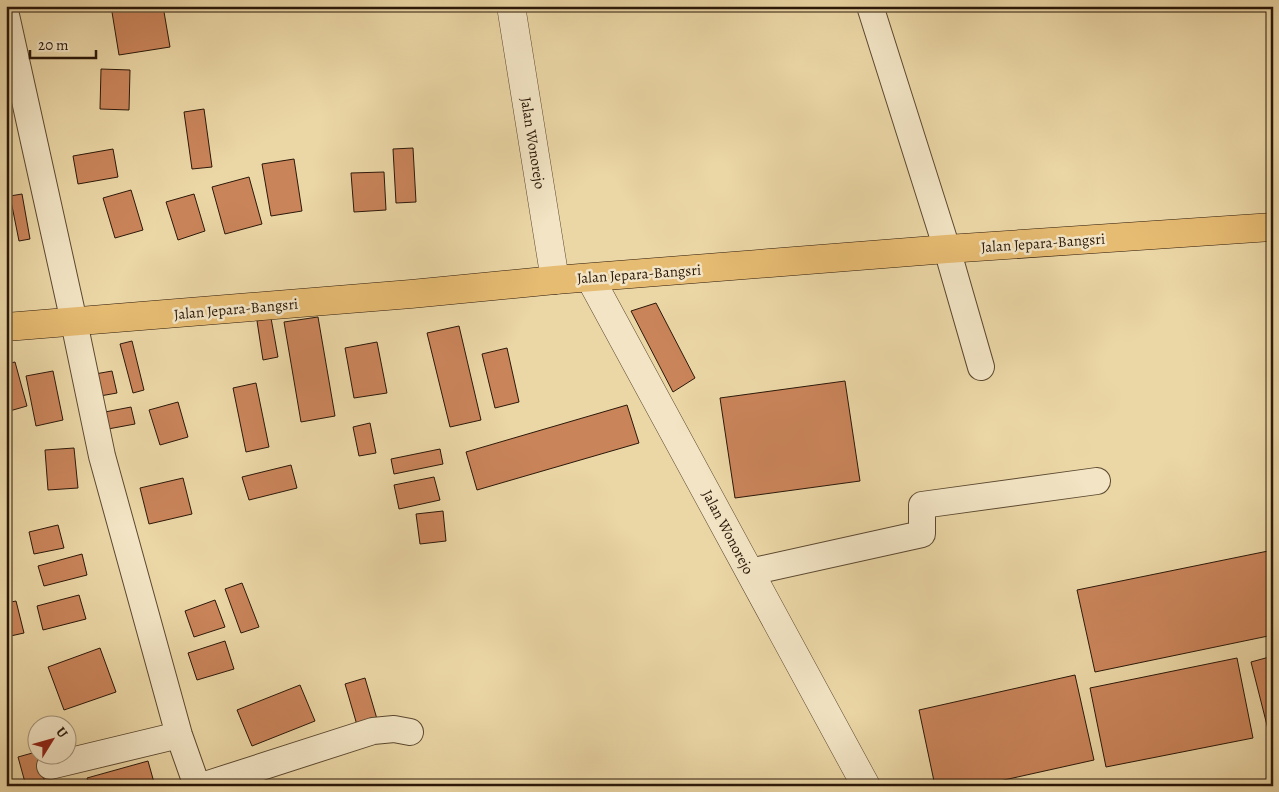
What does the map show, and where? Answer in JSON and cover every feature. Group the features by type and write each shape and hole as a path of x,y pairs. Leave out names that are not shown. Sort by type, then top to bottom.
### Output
{"main road":[{"name":"Jalan Jepara-Bangsri","path":"6,327 947,249 1273,227"}],"street":[{"name":"Jalan Wonorejo","path":"511,6 555,280"},
{"path":"870,6 947,249 981,367"},
{"path":"6,15 102,456 179,735 196,786"},
{"name":"Jalan Wonorejo","path":"590,278 866,786"},
{"path":"750,572 922,534 922,505 1097,481"},
{"path":"202,786 373,731 394,729 410,732"},
{"path":"50,766 179,735"}],"building":[{"path":"111,6 163,6 170,47 119,55"},
{"path":"101,69 130,70 129,110 100,109"},
{"path":"204,109 212,167 192,169 184,112"},
{"path":"413,148 416,202 396,203 393,149"},
{"path":"113,149 118,177 78,184 73,156"},
{"path":"294,159 302,211 271,216 262,164"},
{"path":"384,172 386,210 354,212 351,173"},
{"path":"249,177 262,224 225,234 212,187"},
{"path":"131,190 143,230 115,238 103,198"},
{"path":"22,194 30,239 19,241 10,196"},
{"path":"194,194 205,231 178,240 166,202"},
{"path":"6,249 10,266 6,266"},
{"path":"656,303 695,378 673,392 631,311"},
{"path":"318,317 335,416 301,422 284,322"},
{"path":"271,318 278,357 263,360 257,321"},
{"path":"459,326 481,420 450,427 427,333"},
{"path":"132,341 144,390 133,393 120,344"},
{"path":"377,342 387,393 354,398 345,348"},
{"path":"507,348 519,402 495,408 482,354"},
{"path":"1273,350 1273,375 1268,351"},
{"path":"15,362 27,406 6,412 6,364"},
{"path":"53,371 63,420 36,426 26,376"},
{"path":"112,371 117,393 100,396 95,374"},
{"path":"845,381 860,481 735,498 720,398"},
{"path":"256,383 269,447 246,452 233,388"},
{"path":"178,402 188,437 160,445 149,410"},
{"path":"627,405 639,443 477,490 466,452"},
{"path":"131,407 135,424 108,429 105,412"},
{"path":"370,423 376,453 359,456 353,427"},
{"path":"74,448 78,488 48,490 45,450"},
{"path":"440,449 443,464 394,474 391,459"},
{"path":"291,465 297,488 249,500 242,477"},
{"path":"434,477 440,500 399,509 394,485"},
{"path":"183,478 192,514 149,524 140,488"},
{"path":"443,511 446,541 420,544 416,514"},
{"path":"58,525 64,548 34,554 29,532"},
{"path":"1273,550 1273,635 1095,672 1077,590"},
{"path":"82,554 87,575 44,586 38,566"},
{"path":"242,583 259,627 241,633 225,589"},
{"path":"79,595 86,619 43,630 37,606"},
{"path":"215,600 225,627 194,637 185,611"},
{"path":"16,601 24,633 6,637 6,603"},
{"path":"225,641 234,669 197,680 188,653"},
{"path":"100,648 116,692 64,710 48,667"},
{"path":"1273,656 1273,749 1251,662"},
{"path":"1237,658 1253,738 1106,767 1090,688"},
{"path":"1075,675 1094,760 977,786 935,786 919,710"},
{"path":"365,678 377,719 357,725 345,684"},
{"path":"300,685 315,721 252,746 237,710"},
{"path":"28,754 28,764 40,764 46,786 26,786 18,757"},
{"path":"148,761 155,786 89,786 87,778"}]}
